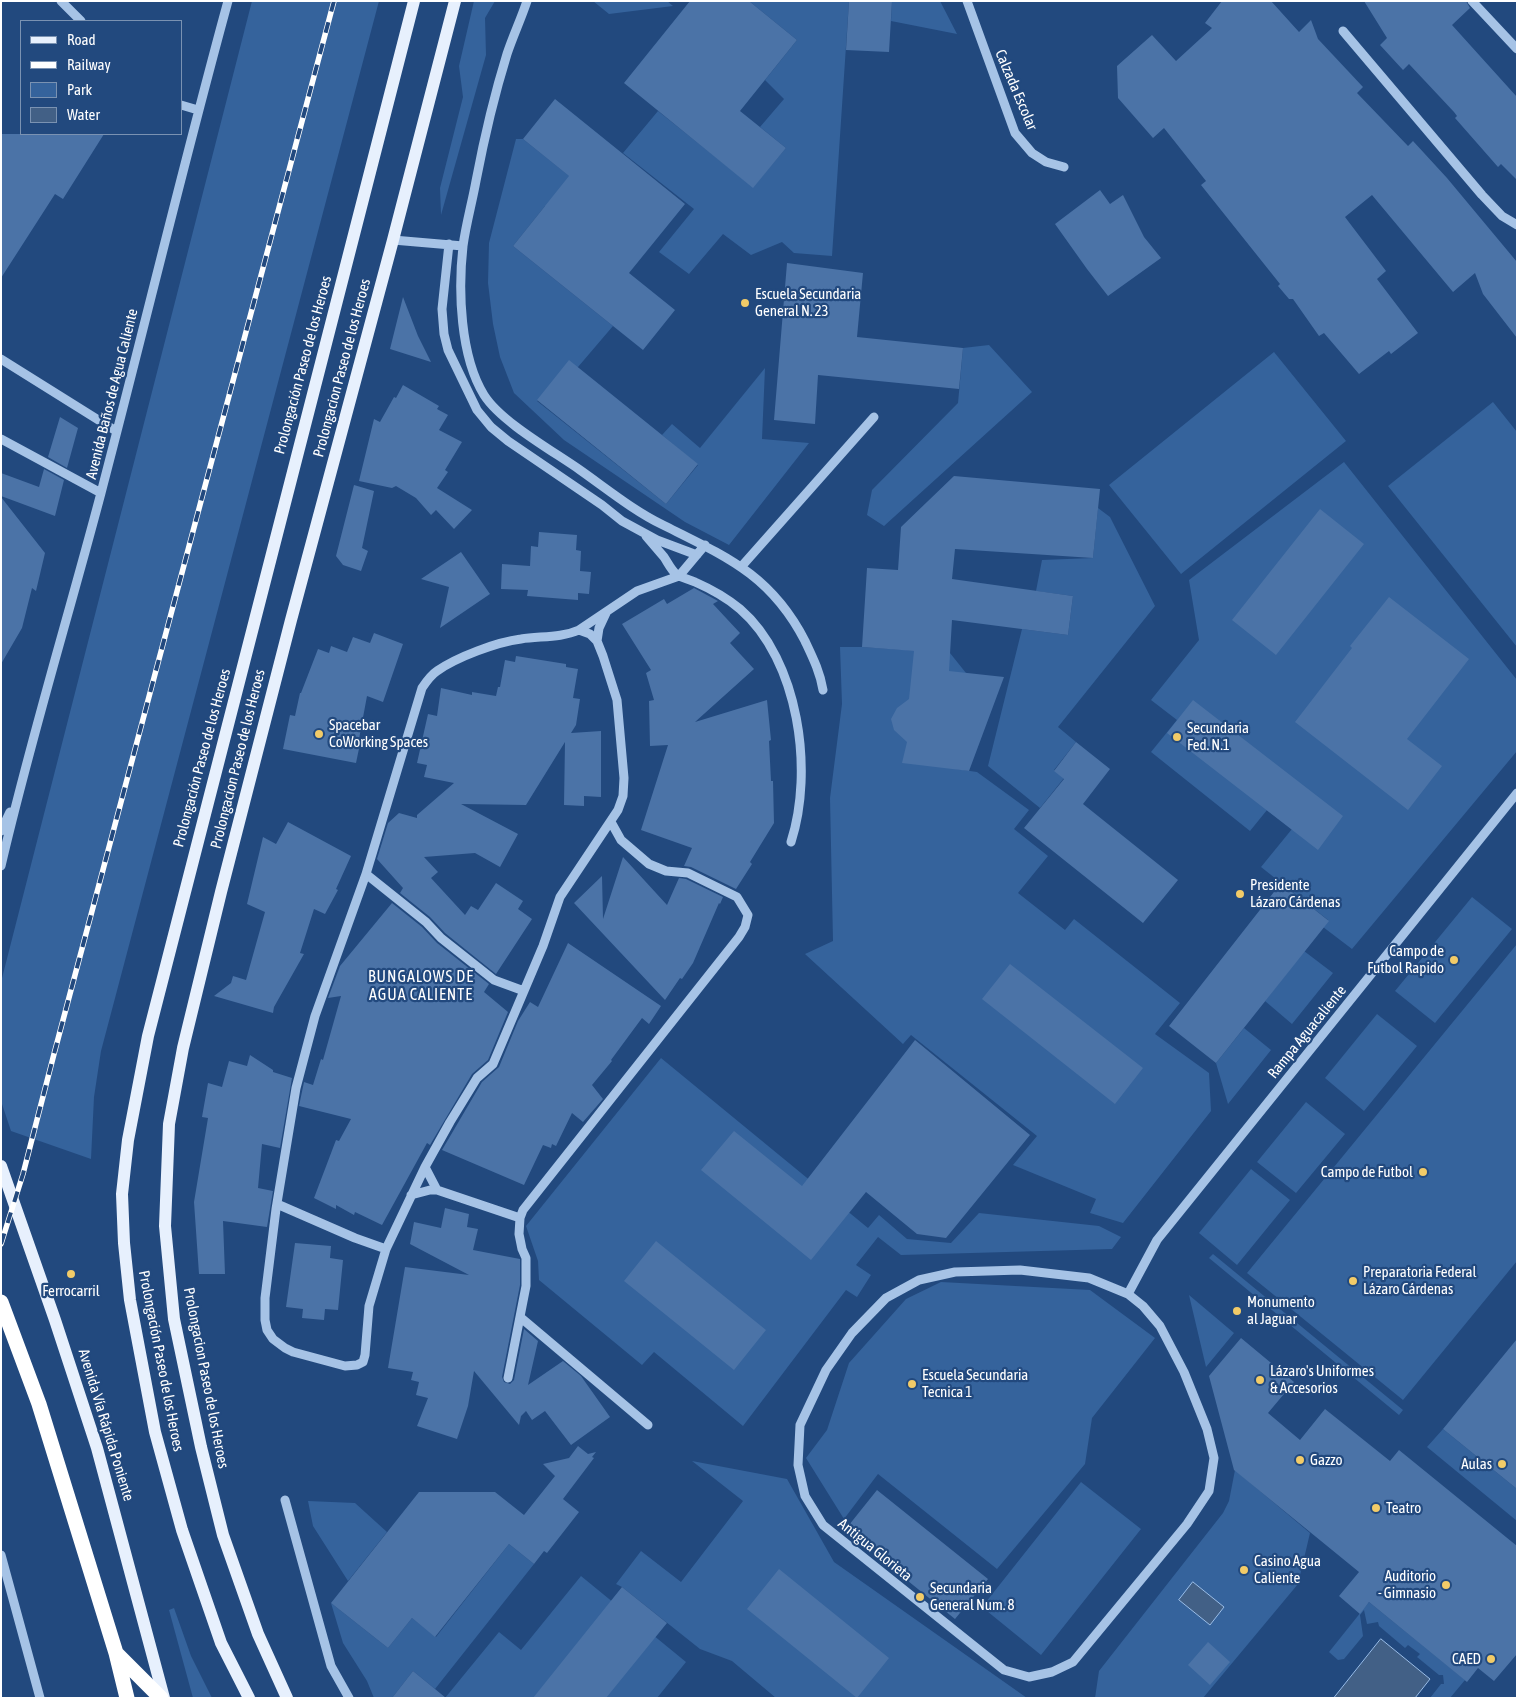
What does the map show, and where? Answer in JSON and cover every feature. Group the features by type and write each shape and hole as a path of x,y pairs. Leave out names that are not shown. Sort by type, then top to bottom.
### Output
{"highway":[{"path":"1,1302 39,1404 116,1653 128,1698"},
{"path":"116,1653 163,1698"}],"main road":[{"name":"Prolongación Paseo de los Heroes","path":"249,1698 220,1643 182,1530 155,1432 130,1300 124,1243 122,1194 128,1140 148,1036 414,1"},
{"name":"Prolongacion Paseo de los Heroes","path":"287,1698 258,1634 223,1535 201,1447 174,1319 165,1226 169,1124 184,1048 226,874 291,620 455,1"},
{"name":"Avenida Vía Rápida Poniente","path":"1,1166 52,1311 97,1448 163,1698"}],"street":[{"path":"61,1 80,20"},
{"name":"Avenida Baños de Agua Caliente","path":"1,866 18,793 101,493 198,110 228,1"},
{"path":"528,1 507,53 485,136 463,246 461,298 464,332 472,366 488,400 510,422 649,518 705,546 741,567 763,583 777,597 791,616 817,667 823,690"},
{"name":"Calzada Escolar","path":"967,1 1016,133 1032,153 1046,162 1064,168"},
{"path":"1472,1 1517,49"},
{"path":"1343,31 1482,195 1502,216 1517,225"},
{"path":"182,105 198,110"},
{"path":"393,240 463,246"},
{"path":"449,244 442,308 444,334 448,350 477,410 508,441 602,505 622,521 657,540 698,555"},
{"path":"1,359 116,431"},
{"path":"741,567 874,417"},
{"path":"1,439 101,493"},
{"path":"643,533 679,576 693,580 742,611 757,628 781,668 790,690 795,712 800,753 800,799 791,842"},
{"path":"579,630 590,634 597,642 617,700 624,778 623,796 618,810 560,897 543,946 493,1064 477,1078 450,1122 411,1195 386,1249 369,1306 365,1355 362,1362 345,1366 293,1352 273,1338 267,1330 264,1320 277,1204 296,1088 315,1016 366,874 422,688 438,670 479,650 520,639 570,634 579,630 637,591 679,576 705,546"},
{"path":"597,642 599,628 607,611"},
{"name":"Avenida Baños de Agua Caliente","path":"1,831 18,793"},
{"name":"Rampa Aguacaliente","path":"1128,1294 1157,1240 1517,793"},
{"path":"508,1378 526,1286 526,1258 518,1234 520,1218 528,1202 739,937 748,915 736,897 688,873 666,871 649,864 621,840 611,822"},
{"path":"366,874 494,980 524,992"},
{"path":"425,1167 431,1182 437,1190"},
{"path":"411,1195 437,1190 520,1218"},
{"path":"277,1204 355,1238 386,1249"},
{"name":"Antigua Glorieta","path":"1020,1270 1089,1278 1128,1294 1143,1306 1160,1326 1188,1380 1207,1429 1214,1458 1209,1491 1187,1524 1073,1662 1052,1672 1029,1677 1004,1670 823,1525 805,1496 798,1465 800,1424 826,1370 852,1333 886,1298 919,1280 955,1272 1020,1270"},
{"path":"520,1317 648,1425"},
{"path":"285,1500 332,1666 349,1698"},
{"path":"1,1556 40,1698"}],"green space":[{"path":"252,1 379,1 101,1051 94,1097 91,1159 11,1131 1,1101 1,982"},
{"path":"474,1 495,1 485,18 486,55 441,215 440,188 463,97 459,66"},
{"path":"593,1 667,1 673,6 609,14"},
{"path":"749,1 849,1 832,256 794,253 782,242 751,255 723,234 689,274 659,252 694,209 623,153 658,111 753,187 786,148 760,127 784,99 765,80 797,40"},
{"path":"892,1 940,1 957,34 891,21"},
{"path":"516,139 523,139 597,198 572,227 545,206 513,246 613,326 578,367 537,401 666,504 698,465 662,435 672,424 700,448 765,368 762,439 809,443 729,545 685,522 564,440 514,393 500,357 493,324 488,283 489,243"},
{"path":"989,345 1032,392 884,526 867,515 872,490 958,403 963,348"},
{"path":"1274,352 1346,441 1181,574 1109,485"},
{"path":"1493,402 1517,432 1517,647 1388,486"},
{"path":"1344,462 1517,680 1517,751 1352,949 1323,927 1328,920 1261,867 1292,829 1267,810 1250,831 1151,752 1177,720 1151,700 1199,640 1189,580"},
{"path":"1098,508 1110,517 1155,606 1058,727 1076,742 1054,770 1064,778 1040,808 988,766 1022,629 1068,635 1073,596 1036,591 1042,560 1093,558"},
{"path":"840,647 950,653 966,673 956,769 977,772 1029,810 1014,829 1048,856 1018,893 1065,930 1074,919 1180,1003 1155,1034 1209,1073 1211,1111 1123,1223 1090,1213 1096,1199 1013,1165 1037,1136 911,1035 903,1044 805,954 833,941 830,798 842,704"},
{"name":"Campo de Futbol Rapido","path":"1472,897 1512,929 1435,1023 1395,991"},
{"name":"Campo de Futbol","path":"1517,944 1517,1261 1403,1400 1247,1273"},
{"path":"1304,951 1333,973 1292,1024 1265,1001"},
{"name":"Campo de Futbol Rapido","path":"1377,1014 1417,1046 1364,1111 1325,1078"},
{"path":"1244,1028 1271,1050 1228,1104 1216,1063"},
{"path":"661,1058 868,1228 879,1215 907,1239 951,1243 979,1213 1099,1226 1121,1237 1112,1249 901,1255 878,1237 856,1265 871,1275 857,1297 846,1290 743,1426 654,1352 642,1365 539,1280 538,1261 526,1226"},
{"path":"1306,1102 1345,1134 1296,1193 1257,1162"},
{"path":"1251,1169 1290,1200 1237,1265 1199,1233"},
{"path":"1213,1254 1403,1410 1399,1415 1209,1258"},
{"path":"941,1282 1090,1290 1155,1338 1092,1418 1085,1464 997,1569 878,1474 844,1519 806,1458 827,1430 849,1363 906,1299"},
{"path":"1189,1295 1234,1333 1206,1367"},
{"path":"1443,1429 1517,1489 1517,1521 1427,1447"},
{"path":"692,1461 787,1479 834,1562 1027,1698 776,1698 732,1661 700,1649 616,1584 641,1551 681,1582 743,1501"},
{"path":"1235,1470 1310,1533 1298,1584 1203,1698 1095,1698 1099,1671 1223,1513 1229,1501"},
{"path":"1081,1482 1141,1529 1041,1655 982,1607"},
{"path":"308,1501 355,1503 387,1532 348,1581 313,1526"},
{"path":"509,1544 534,1564 435,1689 413,1671 392,1698 374,1698 367,1681 343,1643 331,1603 388,1648 412,1618 436,1637"},
{"path":"581,1576 686,1662 657,1698 445,1698 499,1632 521,1650"},
{"path":"1369,1602 1465,1680 1450,1698 1430,1698 1441,1684 1444,1684 1443,1675 1439,1675 1417,1657 1420,1654 1408,1645 1405,1648 1379,1626 1378,1622 1367,1624 1364,1610 1360,1615 1363,1636 1344,1659 1338,1660 1329,1652"},
{"path":"174,1608 191,1656 212,1698 193,1698 169,1610"}],"water":[{"path":"1193,1582 1224,1607 1210,1625 1179,1600"},
{"path":"1381,1639 1430,1679 1415,1698 1334,1698"}],"building":[{"path":"690,1 749,1 797,40 740,111 786,148 753,188 624,83"},
{"path":"849,1 892,1 889,52 846,50"},
{"path":"1222,1 1271,1 1299,32 1311,20 1318,39 1363,87 1357,93 1408,146 1413,141 1447,178 1517,262 1517,338 1483,294 1475,273 1453,292 1372,195 1345,217 1386,271 1377,279 1418,333 1391,354 1389,351 1359,374 1324,333 1319,336 1293,299 1289,299 1278,286 1280,284 1201,185 1206,181 1164,128 1153,138 1118,98 1117,66 1152,35 1176,61 1212,28 1205,23"},
{"path":"1364,1 1466,1 1470,8 1452,25 1517,97 1517,180 1501,164 1498,167 1455,118 1457,116 1454,112 1409,64 1403,70 1380,45 1387,38"},
{"path":"555,99 685,204 629,273 675,310 643,350 513,246 569,176 523,139"},
{"path":"1,134 103,135 63,199 55,194 1,278"},
{"path":"1100,190 1110,204 1123,195 1144,237 1161,258 1108,296 1055,224"},
{"path":"787,263 863,273 857,337 963,348 959,389 818,375 815,424 774,420"},
{"path":"403,297 418,336 431,362 390,349"},
{"path":"569,360 698,464 666,504 537,400"},
{"path":"403,385 439,406 437,409 448,415 439,430 462,442 445,470 448,472 437,488 472,510 454,529 436,510 431,515 416,498 396,486 392,488 359,481 374,419 380,422"},
{"path":"60,417 78,428 67,468 48,457"},
{"path":"44,469 64,480 55,516 1,496 1,473 39,487"},
{"path":"954,476 1100,489 1093,558 955,549 952,579 1073,596 1068,635 952,620 949,671 1004,677 969,771 902,763 907,742 894,730 891,719 897,708 909,699 914,651 862,647 867,568 898,570 901,527"},
{"path":"354,485 374,491 362,548 368,551 361,571 343,565 336,556"},
{"path":"1,497 45,553 36,591 32,588 22,628 1,664"},
{"path":"1320,509 1364,544 1276,655 1232,620"},
{"path":"539,532 577,535 576,550 581,551 580,571 591,572 589,594 578,593 578,600 527,596 528,590 501,589 502,564 530,566 531,546 538,547"},
{"path":"461,552 490,594 440,628 449,587 421,579"},
{"path":"694,588 718,601 713,604 740,633 730,643 754,669 695,722 767,700 771,740 769,741 771,781 773,781 774,823 736,889 691,867 684,866 692,848 641,830 668,745 650,746 649,701 654,700 646,673 651,670 622,624 664,599 667,604"},
{"path":"1389,597 1469,659 1407,739 1442,766 1408,810 1295,722 1352,648 1350,646"},
{"path":"374,633 403,644 383,702 367,696 356,763 283,749 290,715 295,716 300,693 318,649 329,653 331,646 347,652 353,637 370,643"},
{"path":"516,656 566,664 566,667 578,669 573,698 580,699 576,725 571,733 601,731 601,797 584,796 584,806 564,805 565,742 526,805 461,804 518,834 500,867 475,853 424,857 438,872 431,878 465,915 471,906 478,910 496,883 523,901 518,909 532,919 496,974 445,933 430,917 400,893 403,888 377,859 388,823 399,813 417,818 417,815 454,783 424,777 427,765 417,763 428,714 437,716 441,688 472,695 472,692 496,696 498,687 500,687 505,660 515,662"},
{"path":"1193,700 1343,816 1318,850 1167,733"},
{"path":"1076,742 1110,769 1083,804 1178,880 1143,923 1024,828 1064,779 1054,771"},
{"path":"288,822 351,856 336,889 338,890 325,914 314,909 300,953 304,954 274,1007 273,1013 214,996 231,983 233,976 246,980 265,912 247,904 263,837 276,844"},
{"path":"623,857 667,905 679,878 686,879 723,897 693,963 665,1000 574,903 602,876 603,919"},
{"path":"1281,883 1329,921 1216,1063 1169,1026"},
{"path":"392,903 422,927 437,943 489,984 484,992 508,1012 488,1060 472,1074 430,1145 427,1143 382,1225 355,1212 354,1215 336,1205 336,1209 314,1198 336,1140 339,1141 351,1119 299,1106 304,1082 313,1085 321,1059 323,1060 341,996 328,998 340,966"},
{"path":"568,943 661,1006 649,1024 642,1018 612,1061 592,1085 603,1099 583,1122 572,1113 556,1146 552,1144 551,1148 543,1145 524,1185 442,1150 482,1082 499,1067 518,1021 530,1002 538,1007"},
{"path":"1010,964 1143,1068 1115,1104 982,999"},
{"path":"915,1040 1030,1135 946,1238 917,1234 866,1192 811,1260 701,1170 734,1131 802,1186"},
{"path":"250,1055 273,1070 273,1072 292,1078 280,1148 262,1144 258,1188 273,1191 267,1227 223,1221 225,1274 199,1274 194,1202 208,1118 202,1117 208,1083 222,1087 229,1061 247,1066"},
{"path":"445,1208 469,1214 467,1227 478,1229 473,1250 520,1259 520,1285 502,1377 504,1382 510,1384 514,1380 524,1329 538,1341 528,1385 563,1361 581,1376 610,1417 571,1445 545,1411 532,1420 526,1411 521,1416 519,1425 474,1371 468,1406 457,1439 417,1426 428,1398 416,1395 419,1382 411,1380 413,1372 388,1368 405,1267 469,1275 410,1244 414,1222 441,1228"},
{"path":"656,1241 766,1330 734,1370 624,1281"},
{"path":"295,1243 331,1246 330,1258 343,1260 338,1310 325,1309 324,1320 302,1318 303,1309 286,1307"},
{"path":"1241,1338 1294,1382 1268,1413 1300,1440 1325,1409 1390,1461 1399,1450 1517,1546 1517,1654 1494,1681 1478,1668 1467,1682 1369,1602 1360,1614 1339,1596 1359,1572 1234,1470 1209,1376"},
{"path":"1517,1339 1517,1489 1443,1429"},
{"path":"578,1446 588,1454 596,1452 592,1457 594,1458 563,1499 579,1512 547,1553 544,1551 534,1564 509,1544 435,1637 412,1618 388,1648 331,1603 419,1492 495,1492 524,1515 555,1476 543,1464 569,1458"},
{"path":"877,1490 988,1579 955,1619 845,1530"},
{"path":"779,1569 889,1658 857,1698 747,1609"},
{"path":"622,1587 667,1623 606,1698 533,1698"},
{"path":"1208,1642 1230,1662 1210,1685 1188,1665"},
{"path":"413,1671 446,1698 392,1698"}],"railway":[{"path":"1,1244 23,1174 334,1"}],"place":[{"name":"Escuela Secundaria General N. 23","path":"745,303"},
{"name":"Spacebar CoWorking Spaces","path":"319,734"},
{"name":"Secundaria Fed. N.1","path":"1177,737"},
{"name":"Presidente Lázaro Cárdenas","path":"1240,894"},
{"name":"Campo de Futbol Rapido","path":"1454,960"},
{"name":"Campo de Futbol","path":"1423,1172"},
{"name":"Ferrocarril","path":"71,1274"},
{"name":"Preparatoria Federal Lázaro Cárdenas","path":"1353,1281"},
{"name":"Monumento al Jaguar","path":"1237,1311"},
{"name":"Lázaro's Uniformes & Accesorios","path":"1260,1380"},
{"name":"Escuela Secundaria Tecnica 1","path":"912,1384"},
{"name":"Gazzo","path":"1300,1460"},
{"name":"Aulas","path":"1502,1464"},
{"name":"Teatro","path":"1376,1508"},
{"name":"Casino Agua Caliente","path":"1244,1570"},
{"name":"Auditorio - Gimnasio","path":"1446,1585"},
{"name":"Secundaria General Num. 8","path":"920,1597"},
{"name":"CAED","path":"1491,1659"}],"district":[{"name":"BUNGALOWS DE AGUA CALIENTE","path":"421,986"}]}
